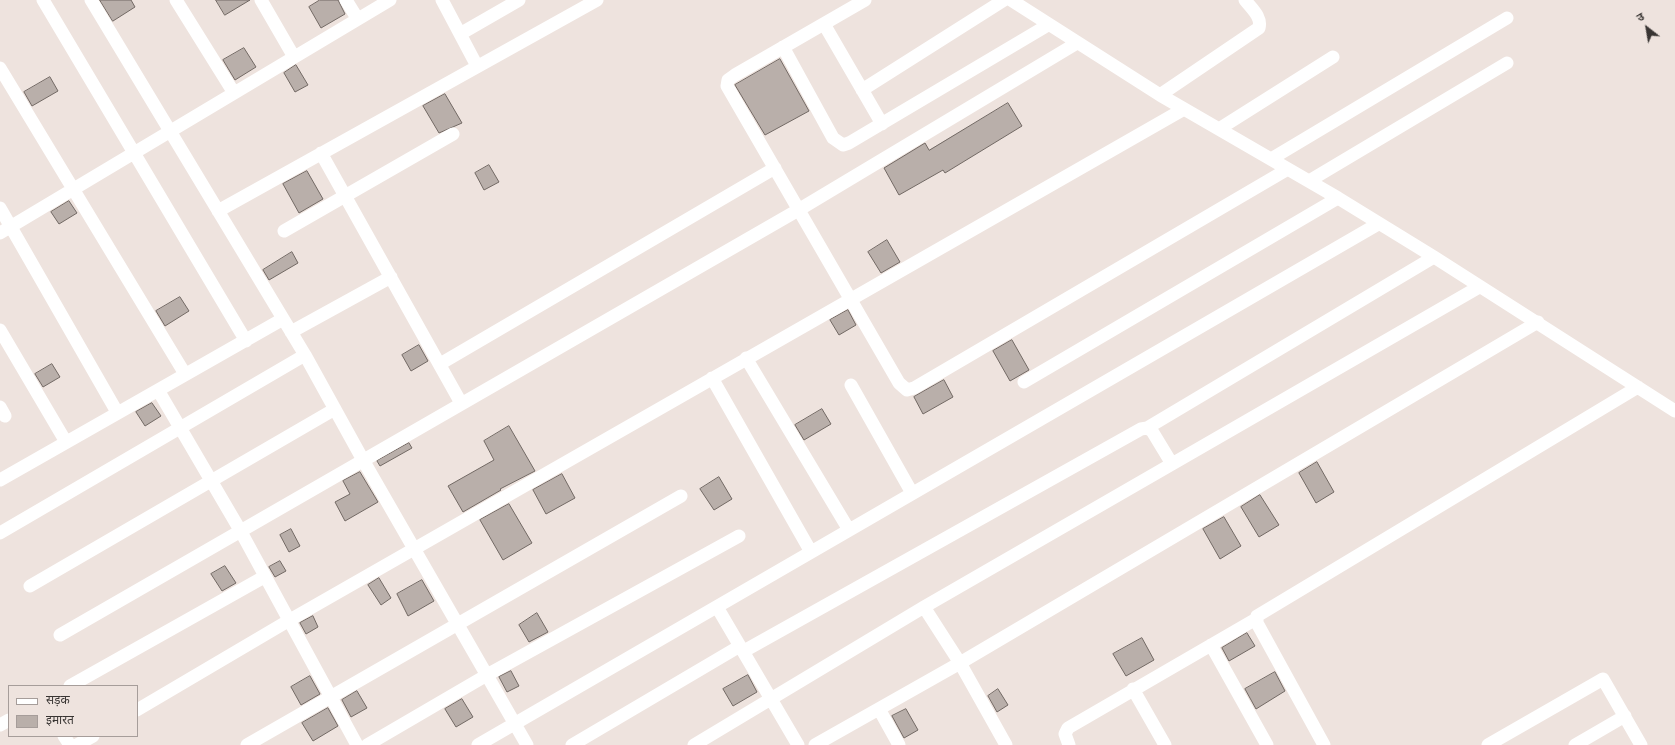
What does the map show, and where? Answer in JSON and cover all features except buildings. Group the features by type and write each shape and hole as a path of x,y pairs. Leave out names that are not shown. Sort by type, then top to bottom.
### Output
{"street":[{"path":"43,0 246,341"},
{"path":"91,0 169,132 305,355 363,460 527,745"},
{"path":"176,0 234,93"},
{"path":"261,0 294,57"},
{"path":"346,0 357,18"},
{"path":"6,230 72,188 134,153 357,18 390,0"},
{"path":"442,0 477,66"},
{"path":"460,34 519,0"},
{"path":"218,211 597,0"},
{"path":"865,0 735,75 728,80 727,86 800,209 899,383 907,390 914,388 1288,169"},
{"path":"862,90 1004,0"},
{"path":"1011,0 1160,95 1338,198 1378,224 1434,257 1538,322 1675,411"},
{"path":"1160,95 1259,28 1260,23 1258,16 1245,0"},
{"path":"1271,159 1507,18"},
{"path":"824,24 882,124"},
{"path":"783,47 833,138 838,143 843,145 882,124 1048,25"},
{"path":"60,635 800,209 1077,43"},
{"path":"1219,129 1334,58"},
{"path":"1309,181 1507,63"},
{"path":"0,68 185,374"},
{"path":"138,709 288,621 1184,108"},
{"path":"284,231 453,134"},
{"path":"321,153 461,403"},
{"path":"440,364 775,168"},
{"path":"1024,382 1338,198"},
{"path":"0,208 6,230 118,412"},
{"path":"478,745 1378,224"},
{"path":"572,745 742,648 1128,436 1147,428 1434,257"},
{"path":"291,332 391,277"},
{"path":"694,745 924,607 1479,286"},
{"path":"0,480 185,374 284,320"},
{"path":"815,745 960,663 1538,322"},
{"path":"0,330 66,442"},
{"path":"0,533 305,355"},
{"path":"746,358 849,530"},
{"path":"712,378 811,552"},
{"path":"851,385 912,493"},
{"path":"1069,745 1065,734 1068,728 1256,619 1260,613 1638,387"},
{"path":"158,390 240,530 288,621 357,745"},
{"path":"30,586 335,409"},
{"path":"1147,428 1152,431 1172,464"},
{"path":"247,745 680,496"},
{"path":"367,745 487,675 739,536"},
{"path":"72,685 264,576"},
{"path":"717,607 798,745"},
{"path":"924,607 960,663 1006,745"},
{"path":"1256,619 1324,745"},
{"path":"1211,645 1267,745"},
{"path":"1488,745 1603,679 1641,745"},
{"path":"1133,690 1165,745"},
{"path":"879,709 899,745"},
{"path":"1575,745 1625,716"},
{"path":"77,745 91,737"}]}
